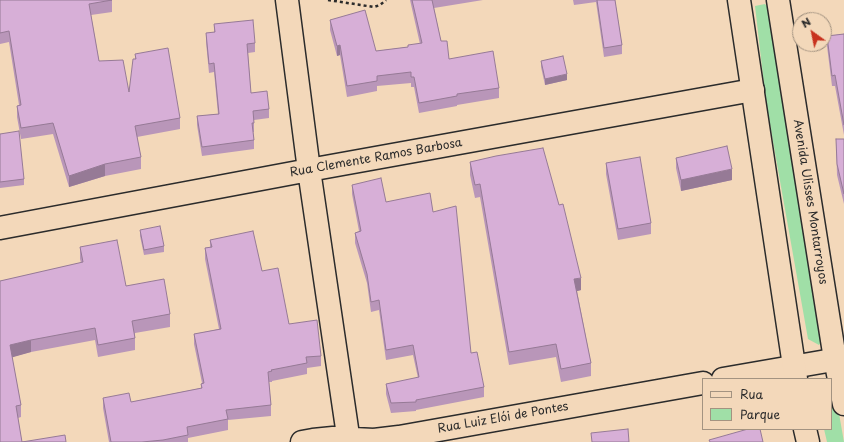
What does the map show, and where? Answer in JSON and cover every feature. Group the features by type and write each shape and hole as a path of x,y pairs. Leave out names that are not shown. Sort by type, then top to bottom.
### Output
{"street":[{"path":"287,0 309,170 349,440"},
{"path":"739,0 795,373"},
{"name":"Avenida Ulisses Montarroyos","path":"778,0 840,359 844,404"},
{"name":"Rua Clemente Ramos Barbosa","path":"0,228 309,170 752,90"},
{"path":"735,378 795,373 840,359"},
{"name":"Rua Luiz Elói de Pontes","path":"302,442 333,438 349,440 374,440 399,437 702,383"},
{"path":"805,430 808,442"}],"path":[{"path":"328,0 374,7 380,5 386,0"}],"green space":[{"path":"765,4 771,11 775,51 824,339 819,345 808,339 766,102 755,6"},
{"path":"832,391 837,402 844,442 827,442 824,430 832,430"}],"building":[{"path":"0,0 112,0 89,4 99,61 123,60 129,92 133,59 136,59 135,54 168,48 180,118 135,126 141,157 105,164 69,176 53,123 21,128 17,106 21,105 9,31 0,33"},
{"path":"412,0 432,0 441,41 447,41 449,59 493,51 499,88 457,94 457,96 419,103 414,77 411,77 411,72 377,76 377,81 347,86 340,45 337,46 330,20 365,10 376,51 408,47 408,45 422,43"},
{"path":"597,0 615,0 622,45 604,48"},
{"path":"253,20 255,43 247,44 251,93 267,91 269,109 253,111 254,123 252,123 254,140 202,147 197,116 219,114 214,63 209,64 206,33 215,32 214,24"},
{"path":"844,34 844,125 835,75 832,76 829,52 832,52 832,35"},
{"path":"563,56 567,74 545,79 541,61"},
{"path":"19,131 24,179 0,182 0,134"},
{"path":"836,139 844,139 844,194 837,164"},
{"path":"727,146 732,169 681,180 676,158"},
{"path":"543,148 559,205 563,204 581,278 574,279 591,363 561,369 556,344 509,352 480,184 475,185 470,162"},
{"path":"640,157 651,223 618,229 606,163"},
{"path":"381,178 386,202 430,193 433,212 456,206 471,353 477,352 484,387 416,400 416,402 391,403 386,384 419,377 413,345 386,350 379,300 371,302 367,274 355,233 361,231 352,185"},
{"path":"160,226 164,246 144,250 140,230"},
{"path":"253,231 262,271 278,268 289,324 317,320 321,356 306,357 307,363 271,370 272,371 268,372 271,405 226,410 228,419 187,427 188,435 142,442 111,442 103,398 129,393 131,402 202,388 201,384 204,383 194,334 221,329 205,248 212,247 210,240"},
{"path":"117,240 126,286 164,279 170,314 132,321 135,338 98,345 95,328 10,345 21,405 16,406 22,442 0,442 0,281 83,262 80,247"},
{"path":"628,429 629,442 592,442 591,433"},
{"path":"744,430 760,430 763,442 710,442 709,440"},
{"path":"65,435 66,442 22,442"}]}
